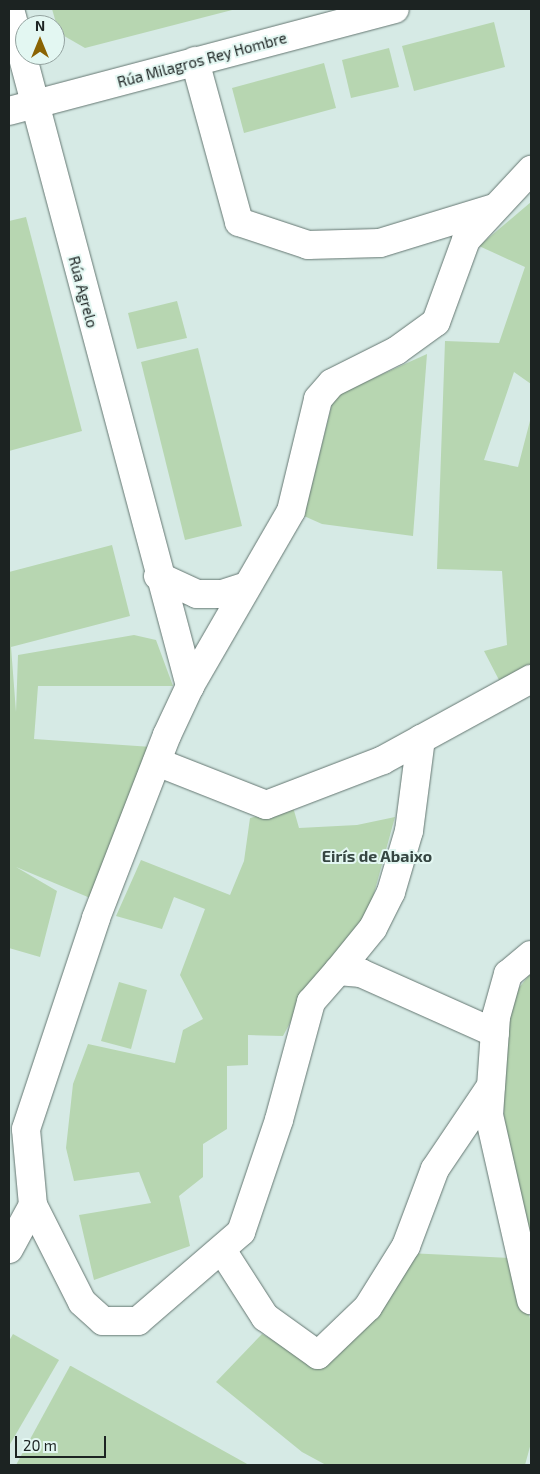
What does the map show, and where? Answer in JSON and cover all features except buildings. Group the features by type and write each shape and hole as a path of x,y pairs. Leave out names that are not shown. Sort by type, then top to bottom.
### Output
{"street":[{"name":"Rúa Agrelo","path":"10,9 158,576 190,686"},
{"name":"Rúa Milagros Rey Hombre","path":"9,111 395,9"},
{"path":"195,61 239,222 308,245 380,243 494,208"},
{"path":"421,739 409,831 391,892 372,928 311,1002 279,1120 241,1232 138,1321 103,1321 82,1302 33,1205 18,1131 96,918 157,762 190,686 291,511 318,399 332,384 396,351 436,322 466,240 531,170"},
{"path":"158,576 197,594 222,594 248,586"},
{"path":"157,762 266,805 383,760 531,679"},
{"path":"531,955 508,974 495,1033 489,1115 531,1300"},
{"path":"338,971 361,973 495,1033"},
{"path":"222,1250 265,1317 318,1355 368,1307 406,1246 435,1169 491,1086"},
{"path":"9,1250 33,1205"}],"green space":[{"path":"52,9 236,9 85,48 65,36 65,15 54,15"},
{"path":"494,22 505,67 414,91 402,46"},
{"path":"389,48 399,87 351,98 342,60"},
{"path":"324,63 336,108 244,133 232,88"},
{"path":"531,202 531,384 514,372 484,460 518,467 531,417 531,665 499,680 484,651 507,645 502,571 437,569 445,341 499,343 525,267 479,246"},
{"path":"26,217 82,431 9,451 9,221"},
{"path":"177,301 187,338 137,349 128,313"},
{"path":"198,348 242,526 185,540 141,362"},
{"path":"427,354 413,536 322,524 304,516 334,396"},
{"path":"112,545 130,616 11,647 16,712 18,655 134,635 156,640 173,686 38,686 34,739 152,747 95,900 16,867 57,891 40,957 9,948 9,572"},
{"path":"293,807 299,828 357,825 395,817 367,919 305,995 283,1036 248,1035 248,1065 227,1066 227,1129 203,1144 203,1177 179,1196 190,1246 94,1280 79,1215 151,1203 139,1172 74,1181 66,1148 73,1084 88,1044 175,1063 183,1030 203,1019 180,975 205,909 174,897 162,929 116,916 141,860 230,895 244,861 250,818"},
{"path":"531,973 531,1243 504,1117 504,1046 513,995"},
{"path":"119,982 147,990 131,1049 101,1041"},
{"path":"408,1253 512,1258 531,1322 531,1443 525,1465 326,1465 302,1452 216,1382 262,1334 318,1365 390,1299"},
{"path":"13,1334 59,1360 9,1446 9,1341"},
{"path":"71,1366 249,1465 16,1465"}],"district":[{"name":"Eirís de Abaixo","path":"377,856"}]}
